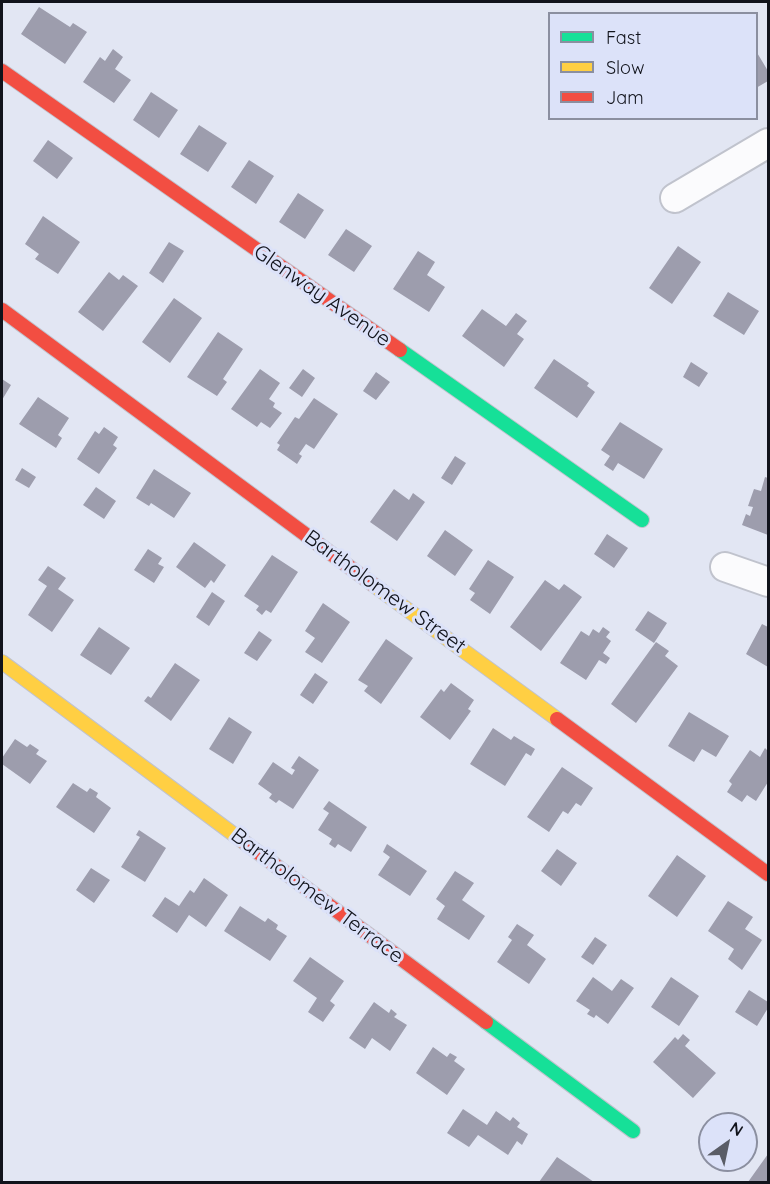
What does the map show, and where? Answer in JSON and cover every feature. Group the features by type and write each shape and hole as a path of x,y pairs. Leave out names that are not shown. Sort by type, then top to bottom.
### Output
{"street":[{"name":"Glenway Avenue","path":"2,71 642,520"},
{"path":"675,198 768,143"},
{"name":"Bartholomew Street","path":"2,310 768,874"},
{"path":"725,567 768,582"},
{"name":"Bartholomew Terrace","path":"2,662 633,1131"}],"building":[{"path":"39,7 70,27 73,23 87,32 65,64 21,34"},
{"path":"113,49 123,57 115,69 131,80 114,103 83,82 100,57 105,61"},
{"path":"758,54 768,71 768,81 758,87"},
{"path":"151,92 178,110 159,138 133,120"},
{"path":"199,125 227,143 208,172 180,154"},
{"path":"48,140 73,158 57,179 33,161"},
{"path":"249,160 274,176 256,204 231,187"},
{"path":"298,193 324,210 305,239 279,222"},
{"path":"43,216 80,242 58,274 35,259 39,254 25,244"},
{"path":"346,229 372,246 354,272 328,255"},
{"path":"169,242 184,251 163,283 149,273"},
{"path":"678,246 701,262 672,304 649,288"},
{"path":"418,251 435,262 427,275 445,287 429,312 393,289"},
{"path":"109,272 119,280 123,275 138,286 103,331 78,312"},
{"path":"728,292 759,311 744,335 713,316"},
{"path":"174,298 202,318 170,363 142,342"},
{"path":"482,309 506,326 516,313 527,321 517,334 524,339 504,367 462,336"},
{"path":"218,332 243,349 223,379 227,382 217,396 187,377"},
{"path":"554,359 589,383 587,386 595,392 577,418 534,388"},
{"path":"691,362 708,373 699,387 683,377"},
{"path":"260,369 280,383 269,399 275,403 273,407 282,413 270,428 261,422 257,427 231,409"},
{"path":"303,369 315,378 302,397 289,388"},
{"path":"376,372 390,382 376,400 363,391"},
{"path":"2,379 11,385 2,400"},
{"path":"38,397 69,418 58,435 62,438 56,448 19,424"},
{"path":"314,398 338,414 314,449 306,444 299,454 302,456 297,464 277,450 280,445 277,443 295,417 299,419"},
{"path":"620,422 663,449 644,479 618,463 613,471 604,465 610,456 601,450"},
{"path":"104,427 118,437 113,445 117,448 99,474 77,459 95,431 99,434"},
{"path":"455,456 466,463 452,485 441,478"},
{"path":"22,468 36,477 29,488 15,480"},
{"path":"154,469 191,493 174,518 151,503 149,506 136,498"},
{"path":"765,477 768,478 768,535 742,525 746,514 750,516 753,507 748,506 754,489 761,491"},
{"path":"96,487 116,501 104,519 83,505"},
{"path":"394,489 409,500 413,493 425,502 397,541 370,522"},
{"path":"445,530 473,550 455,576 427,556"},
{"path":"607,534 628,548 614,568 594,554"},
{"path":"194,542 226,565 214,583 211,580 205,588 176,567"},
{"path":"148,549 162,558 158,564 164,567 154,583 134,570"},
{"path":"272,555 298,572 271,613 266,610 262,615 256,610 259,606 244,596"},
{"path":"488,560 514,577 490,614 470,600 475,593 469,589"},
{"path":"48,566 66,578 58,589 74,600 52,632 28,615 47,586 38,580"},
{"path":"545,580 559,590 564,584 582,597 541,651 510,627"},
{"path":"212,592 225,601 209,626 196,617"},
{"path":"323,603 350,622 322,663 305,652 315,638 305,631"},
{"path":"648,611 667,623 654,643 635,630"},
{"path":"762,624 768,627 768,667 746,654"},
{"path":"99,627 130,648 111,675 80,655"},
{"path":"603,627 610,632 606,637 611,641 603,653 610,658 606,664 599,660 586,680 560,663 581,631 589,636 593,629 599,633"},
{"path":"259,631 272,640 257,661 244,653"},
{"path":"386,639 413,658 381,704 364,691 368,686 358,680"},
{"path":"656,642 669,651 665,656 678,666 636,723 611,704"},
{"path":"175,663 200,680 171,721 144,701 148,696 151,698"},
{"path":"315,673 328,682 313,704 300,695"},
{"path":"451,683 474,700 468,709 471,711 450,740 420,717 441,689 444,692"},
{"path":"689,712 729,736 716,757 702,749 694,762 668,746"},
{"path":"229,717 252,732 233,764 209,749"},
{"path":"493,728 511,740 514,736 535,749 531,756 526,753 505,786 470,764"},
{"path":"15,739 27,747 30,744 39,750 36,754 47,761 30,784 2,764 2,758"},
{"path":"765,748 768,751 768,782 756,801 747,795 742,802 727,792 732,784 729,781 750,750 760,757"},
{"path":"299,756 319,770 293,809 279,800 276,803 269,798 272,794 258,784 273,762 292,775 295,770 291,768"},
{"path":"562,767 593,788 581,806 576,803 568,814 563,811 549,832 527,817"},
{"path":"73,783 87,792 90,788 98,793 96,797 111,808 94,833 56,807"},
{"path":"329,801 367,827 351,852 338,844 335,848 329,844 332,839 318,830 329,813 323,809"},
{"path":"139,830 166,848 145,882 121,867 140,837 136,835"},
{"path":"387,844 427,871 410,896 378,875 390,857 383,852"},
{"path":"557,849 577,863 561,886 541,871"},
{"path":"677,855 706,876 677,917 648,896"},
{"path":"91,868 110,880 94,903 76,890"},
{"path":"455,871 474,883 462,900 485,916 469,940 437,919 445,906 436,899"},
{"path":"204,878 228,895 206,927 189,915 177,933 152,916 165,897 179,906 190,890 194,893"},
{"path":"728,901 753,917 745,929 762,940 742,970 728,959 734,949 708,931"},
{"path":"240,906 265,922 268,918 278,925 276,929 287,936 270,961 224,931"},
{"path":"517,924 534,935 527,945 546,959 529,984 497,962 512,940 508,937"},
{"path":"595,937 607,945 593,965 581,957"},
{"path":"310,957 344,981 330,1001 335,1005 323,1022 308,1012 317,998 293,981"},
{"path":"593,977 612,991 621,979 634,988 608,1024 596,1015 594,1018 587,1014 590,1010 576,1001"},
{"path":"671,977 699,996 679,1026 651,1007"},
{"path":"749,990 768,1002 768,1008 757,1026 735,1012"},
{"path":"374,1002 389,1013 391,1009 397,1014 394,1017 407,1025 390,1051 372,1038 365,1049 349,1038"},
{"path":"683,1034 690,1040 685,1046 716,1073 693,1098 653,1062 675,1037 678,1040"},
{"path":"433,1047 447,1057 450,1053 457,1057 454,1061 465,1069 447,1095 416,1073"},
{"path":"463,1109 487,1125 496,1111 510,1121 513,1117 520,1123 517,1127 528,1134 522,1145 517,1141 508,1155 478,1135 469,1147 447,1133"},
{"path":"768,1154 768,1182 748,1182 755,1172 758,1172 758,1168"},
{"path":"557,1157 594,1182 539,1182"}],"traffic: fast":[{"path":"400,350 642,520"},
{"path":"486,1022 633,1131"}],"traffic: slow":[{"path":"375,586 557,719"},
{"path":"2,662 244,842"}],"traffic: jam":[{"path":"2,71 400,350"},
{"path":"2,310 375,586"},
{"path":"557,719 768,874"},
{"path":"244,842 486,1022"}]}
